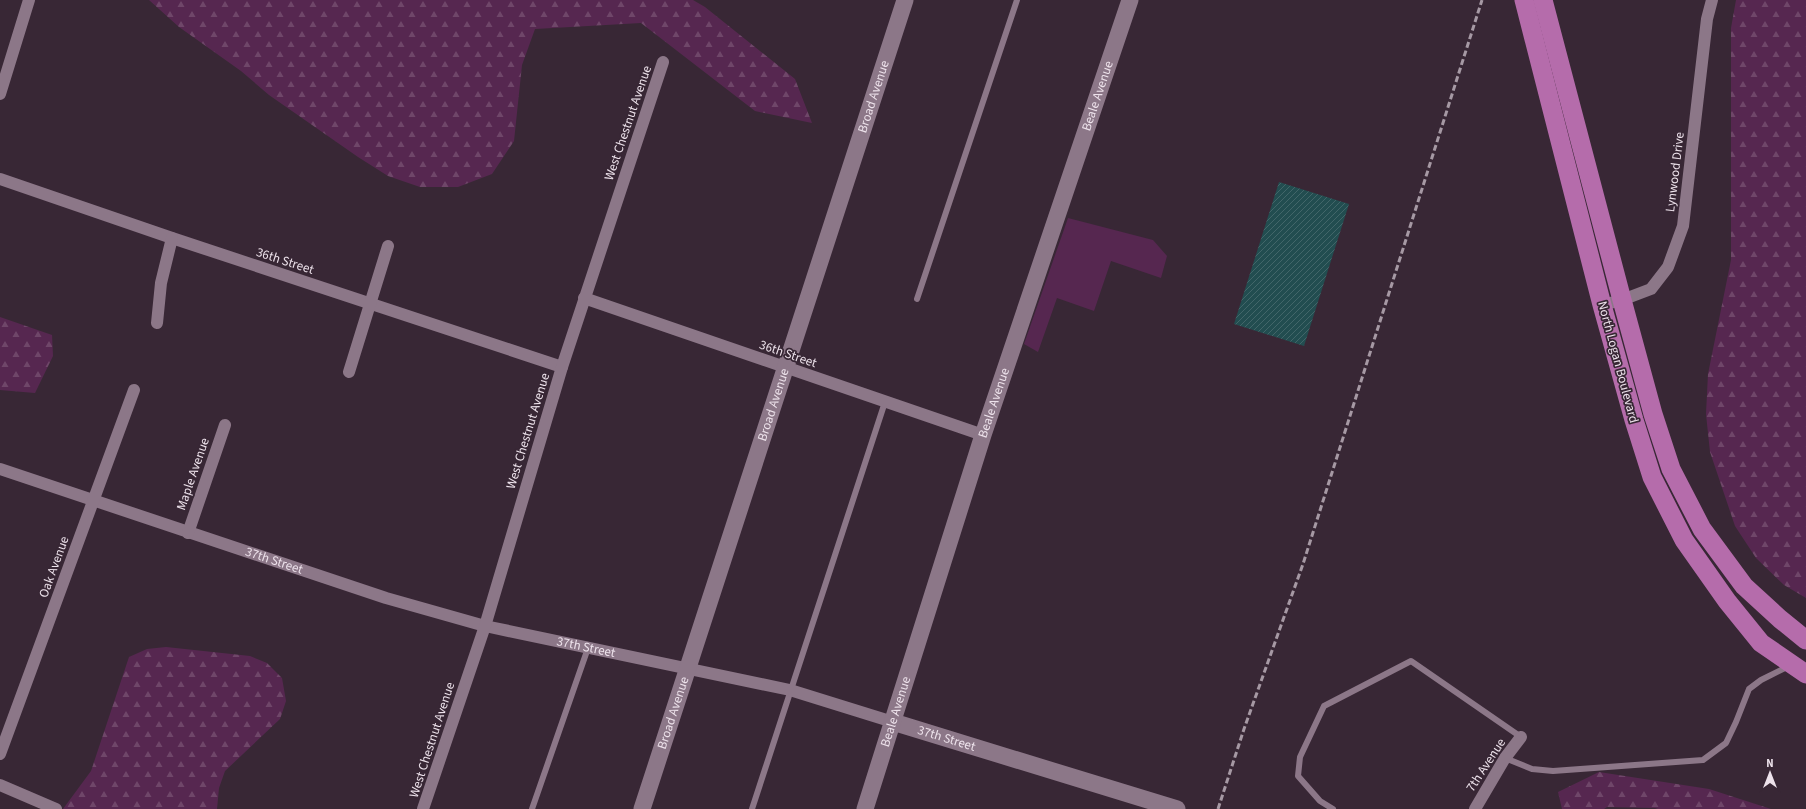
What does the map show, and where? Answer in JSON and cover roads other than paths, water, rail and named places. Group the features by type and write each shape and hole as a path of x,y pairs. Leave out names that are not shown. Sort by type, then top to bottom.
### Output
{"main road":[{"name":"North Logan Boulevard","path":"1544,0 1653,414 1672,469 1702,529 1744,586 1780,619 1806,640"},
{"name":"North Logan Boulevard","path":"1526,8 1602,305 1634,420 1652,477 1684,540 1727,601 1761,643 1798,670"}],"street":[{"path":"0,94 29,0"},
{"name":"Broad Avenue","path":"642,809 906,0"},
{"name":"Beale Avenue","path":"865,809 983,435 1130,0"},
{"name":"Lynwood Drive","path":"1602,305 1622,300 1651,289 1668,267 1683,226 1707,19 1712,0"},
{"name":"West Chestnut Avenue","path":"424,809 485,626 584,298 663,62"},
{"name":"36th Street","path":"0,179 172,238 562,367"},
{"path":"157,323 161,283 172,238"},
{"path":"349,372 388,246"},
{"name":"36th Street","path":"584,298 983,435"},
{"name":"Oak Avenue","path":"0,754 134,390"},
{"name":"Maple Avenue","path":"188,533 225,425"},
{"name":"37th Street","path":"0,469 386,598 485,626 790,690 1178,809"},
{"name":"7th Avenue","path":"1475,809 1505,758 1521,737"},
{"path":"0,785 56,809"}],"lane":[{"path":"917,299 1017,0"},
{"path":"752,809 885,402"},
{"path":"532,809 588,648"},
{"path":"1333,809 1320,801 1298,776 1300,757 1324,706 1411,661 1521,737"},
{"path":"1505,758 1532,769 1553,771 1703,760 1726,743 1749,689 1761,680 1798,670"}],"railway":[{"path":"1218,809 1244,729 1303,564 1482,0"}]}
